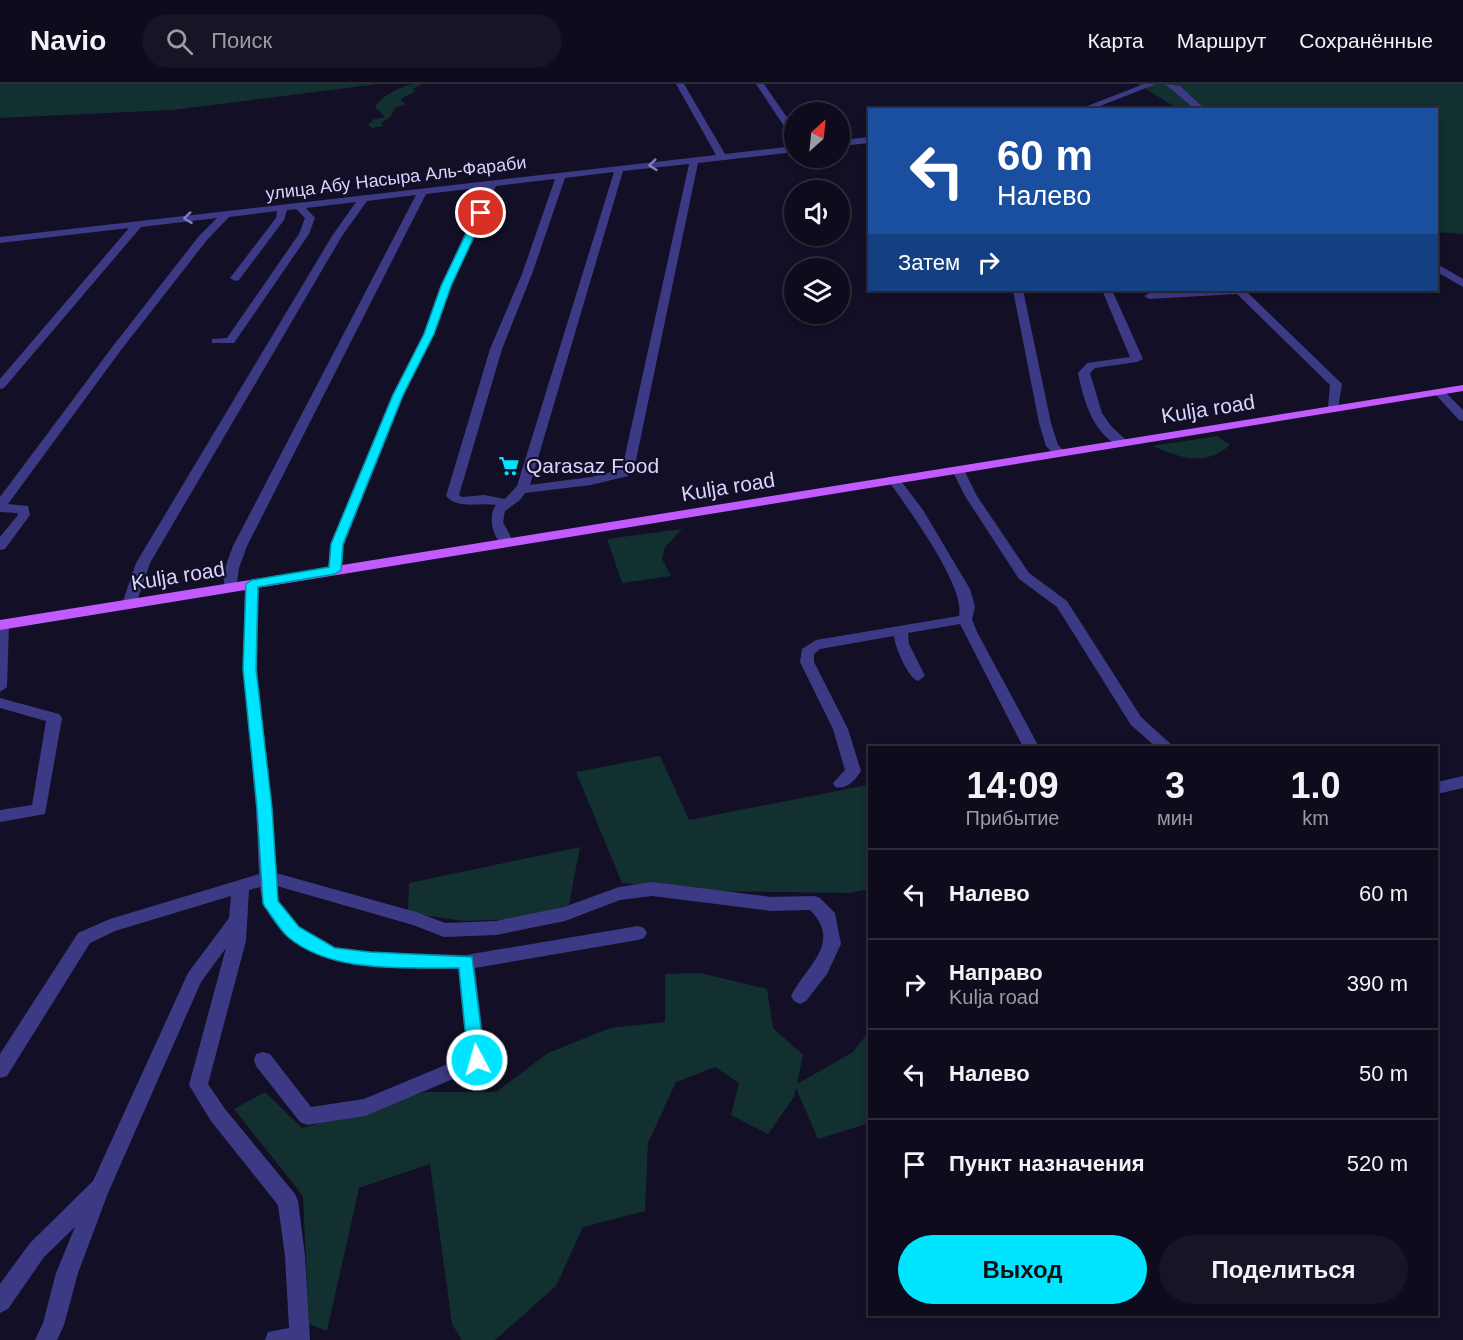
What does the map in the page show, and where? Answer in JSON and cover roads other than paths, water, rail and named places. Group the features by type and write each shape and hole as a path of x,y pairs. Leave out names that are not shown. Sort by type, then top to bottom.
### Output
{"main road":[{"name":"Kulja road","path":"1,625 1334,407 1463,388"}],"street":[{"path":"680,84 722,157"},
{"path":"760,84 784,120"},
{"path":"1086,108 1152,84"},
{"path":"1168,84 1183,93 1200,108"},
{"path":"850,142 868,140"},
{"name":"улица Абу Насыра Аль-Фараби","path":"0,240 784,150"},
{"path":"521,490 591,481 624,473 630,460 694,160"},
{"path":"507,543 499,529 498,509 516,497 521,490 619,174 618,169"},
{"path":"506,503 484,499 460,501 452,496 496,349 527,274 561,175"},
{"path":"335,570 337,544 389,416 429,334 446,286 494,183"},
{"path":"231,588 232,568 240,546 423,191"},
{"path":"129,604 143,563 337,236 364,198"},
{"path":"216,341 230,341 304,234 310,218 298,205"},
{"path":"235,278 280,218 282,207"},
{"path":"0,507 117,348 203,238 226,214"},
{"path":"0,386 138,224"},
{"path":"1438,268 1463,284"},
{"path":"1017,291 1052,446 1060,453"},
{"path":"1107,291 1137,359 1091,365 1084,373 1096,415 1106,431 1123,443"},
{"path":"1149,296 1225,291"},
{"path":"1241,291 1336,384 1334,407"},
{"path":"1440,392 1463,417"},
{"path":"958,470 971,496 1024,576 1062,604 1136,721 1165,746"},
{"path":"894,480 917,510 963,589 968,608 965,619 1030,746"},
{"path":"0,507 23,509 24,515 0,546"},
{"path":"252,584 250,669 264,808 270,903 293,932 332,954 370,959 466,962 638,933"},
{"path":"842,783 853,771 850,755 842,732 807,662 807,652 816,645 965,619"},
{"path":"0,687 1,625"},
{"path":"901,630 902,644 918,676"},
{"path":"0,703 54,718 39,810 0,816"},
{"path":"1438,788 1463,782"},
{"path":"0,1070 84,938 110,926 268,878 289,881 326,895 416,919 444,930 496,928 565,914 618,894 652,889 771,904 814,903 829,918 832,944 821,969 800,996"},
{"path":"241,886 237,941 198,1085 218,1115 288,1201 295,1256 301,1339 276,1340"},
{"path":"46,1340 53,1325 67,1273 100,1188 194,978 237,920"},
{"path":"263,1060 307,1116 365,1107 477,1060 466,962"},
{"path":"0,1302 37,1250 100,1188"}],"place":[{"name":"Qarasaz Food","path":"509,466"}]}
